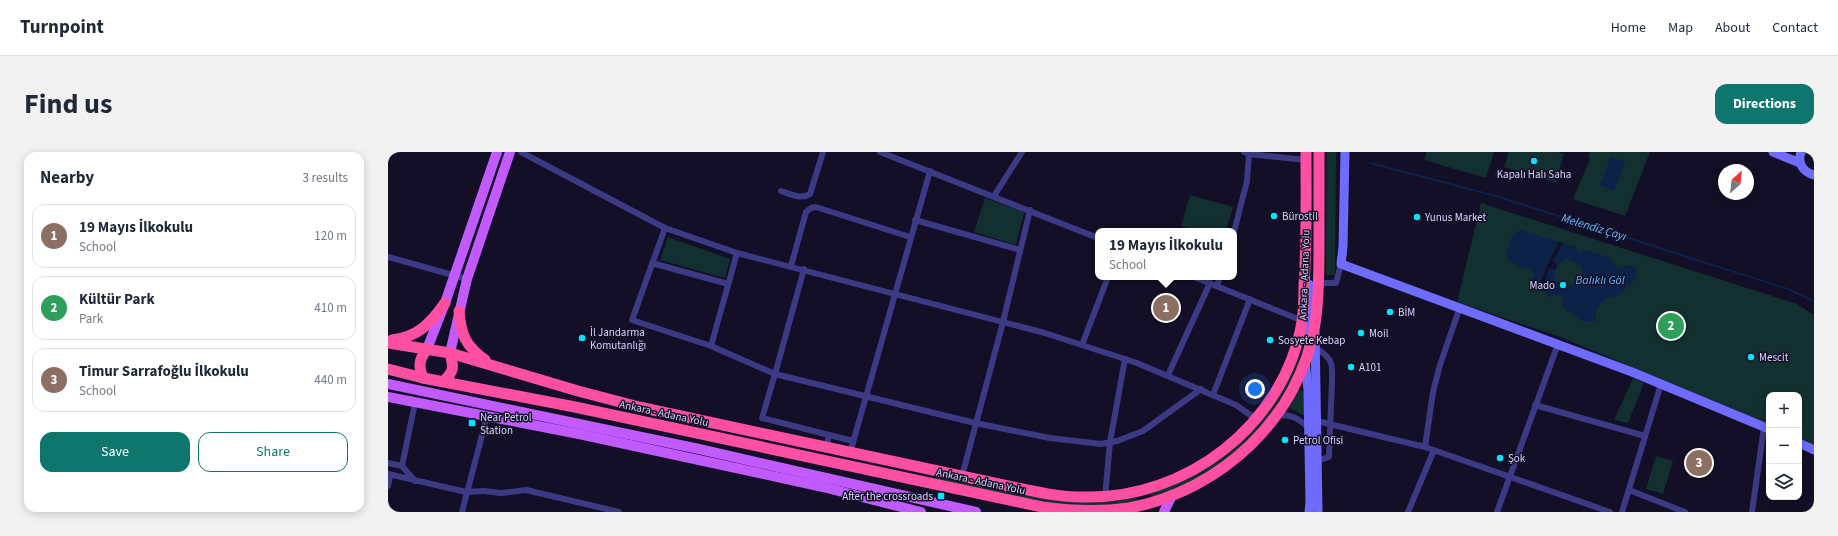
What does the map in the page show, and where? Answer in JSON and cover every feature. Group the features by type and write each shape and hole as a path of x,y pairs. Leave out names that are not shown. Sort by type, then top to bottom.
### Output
{"highway":[{"name":"Ankara - Adana Yolu","path":"388,369 423,378 584,409 1042,507 1081,511 1129,508 1172,495 1202,482 1225,467 1260,436 1278,415 1295,385 1306,362 1315,325 1318,282 1319,152"},
{"name":"Ankara - Adana Yolu","path":"388,342 450,353 578,391 632,405 826,448 1044,493 1083,497 1105,497 1144,490 1193,472 1228,448 1256,419 1276,392 1287,370 1297,342 1302,321 1306,259 1306,156"},
{"path":"388,342 405,338 420,331 433,320 445,303"},
{"path":"459,311 463,336 468,345 474,352 494,366"},
{"path":"423,378 418,366 420,358 427,349"},
{"path":"444,381 452,373 453,365 450,353"}],"main road":[{"path":"427,349 445,303 497,152"},
{"path":"450,353 467,279 510,152"},
{"path":"921,512 823,487 579,434 388,398 390,385 699,449 976,512"},
{"path":"415,403 418,391"},
{"path":"1164,512 1172,495"}],"street":[{"path":"521,152 665,228 737,252 1002,322 1082,345 1125,359 1201,389 1236,405 1256,419"},
{"path":"781,191 800,197 806,197 810,194 823,152"},
{"path":"880,152 1095,237"},
{"path":"994,196 1022,152"},
{"path":"1318,282 1336,283 1341,264 1343,247 1345,152"},
{"path":"1773,152 1800,163 1805,171 1814,175"},
{"path":"1800,163 1801,152"},
{"path":"1235,228 1247,181 1247,153 1306,156"},
{"path":"850,453 867,397 894,293 930,171"},
{"path":"791,266 806,212 816,206 910,237"},
{"path":"962,476 1030,210"},
{"path":"915,220 1020,250"},
{"path":"665,228 632,320 711,346 776,374 975,423 1050,438 1101,444 1143,431 1201,389"},
{"path":"711,346 737,252"},
{"path":"388,257 467,279"},
{"path":"1306,259 1309,280 1310,308 1306,362 1309,430 1309,512"},
{"path":"652,262 728,284"},
{"path":"1341,264 1558,344 1661,384 1766,428 1752,512"},
{"path":"804,269 776,374 762,418 853,440"},
{"path":"1082,345 1107,280"},
{"path":"1202,280 1302,321"},
{"path":"1217,286 1219,280"},
{"path":"1168,375 1210,283"},
{"path":"1213,395 1250,299"},
{"path":"1426,447 1433,392 1440,365 1460,307"},
{"path":"1315,325 1318,512"},
{"path":"1497,512 1508,477 1558,344"},
{"path":"1316,348 1326,355 1333,365 1329,457 1317,461"},
{"path":"1105,497 1110,442 1125,359"},
{"path":"1622,512 1661,384"},
{"path":"402,466 415,403"},
{"path":"1535,405 1645,436"},
{"path":"1278,415 1285,415 1298,419 1309,430"},
{"path":"462,512 487,416"},
{"path":"1317,421 1426,447 1610,512"},
{"path":"826,448 829,435"},
{"path":"1802,444 1814,450"},
{"path":"1408,512 1434,450"},
{"path":"388,463 402,466 415,481"},
{"path":"388,486 389,475 466,492 484,491 502,493 526,490 616,512"},
{"path":"1629,490 1685,512"}],"green space":[{"path":"1327,152 1336,152 1335,275 1326,275"},
{"path":"1427,152 1494,152 1486,178 1424,160"},
{"name":"Kapalı Halı Saha","path":"1509,152 1558,152 1564,154 1556,183 1504,167"},
{"path":"1590,152 1650,152 1625,216 1573,199 1590,159 1588,158"},
{"path":"1190,195 1233,207 1227,228 1188,228 1181,226"},
{"path":"985,198 1024,212 1016,245 974,232"},
{"path":"1481,203 1797,304 1814,315 1814,445 1802,439 1802,392 1766,392 1766,423 1560,337 1457,302"},
{"path":"668,237 730,259 725,278 660,260"},
{"path":"1295,354 1300,355 1297,370 1264,424 1253,437 1202,479 1157,499 1149,494 1230,450"},
{"path":"1633,378 1644,383 1628,423 1614,420"},
{"path":"1300,390 1305,394 1305,416 1287,407 1296,391"},
{"path":"1656,456 1673,461 1663,494 1646,489"},
{"path":"936,477 1016,494 1054,500 1136,497 1138,503 1077,510 936,481"}],"water":[{"path":"1611,157 1625,162 1614,191 1600,185"},
{"name":"Balıklı Göl","path":"1520,230 1576,247 1577,251 1581,253 1586,250 1611,258 1612,264 1620,269 1627,265 1634,266 1637,274 1636,278 1617,296 1607,298 1600,304 1597,311 1596,321 1584,322 1562,307 1563,302 1561,296 1553,295 1550,297 1532,281 1532,270 1519,266 1507,259 1508,255 1506,254 1513,234","holes":["1567,259 1580,265 1582,271 1576,284 1563,288 1561,287 1554,275 1560,262"]}],"pier":[{"path":"1558,242 1563,243 1553,261 1557,266 1556,269 1549,268 1542,290 1538,287"}],"waterway":[{"name":"Melendiz Çayı","path":"1370,163 1496,196 1788,289 1814,301"}],"place":[{"name":"Kapalı Halı Saha","path":"1534,161"},
{"name":"Bürostil","path":"1274,216"},
{"name":"Yunus Market","path":"1417,217"},
{"name":"Mado","path":"1563,285"},
{"name":"19 Mayıs İlkokulu","path":"1166,308"},
{"name":"BİM","path":"1390,312"},
{"name":"Kültür Park","path":"1671,326"},
{"name":"Moil","path":"1361,333"},
{"name":"İl Jandarma Komutanlığı","path":"582,338"},
{"name":"Sosyete Kebap","path":"1270,340"},
{"name":"Mescit","path":"1751,357"},
{"name":"A101","path":"1351,367"},
{"name":"Near Petrol Station","path":"472,423"},
{"name":"Petrol Ofisi","path":"1285,440"},
{"name":"Şok","path":"1500,458"},
{"name":"Timur Sarrafoğlu İlkokulu","path":"1699,463"},
{"name":"After the crossroads","path":"941,496"}]}
